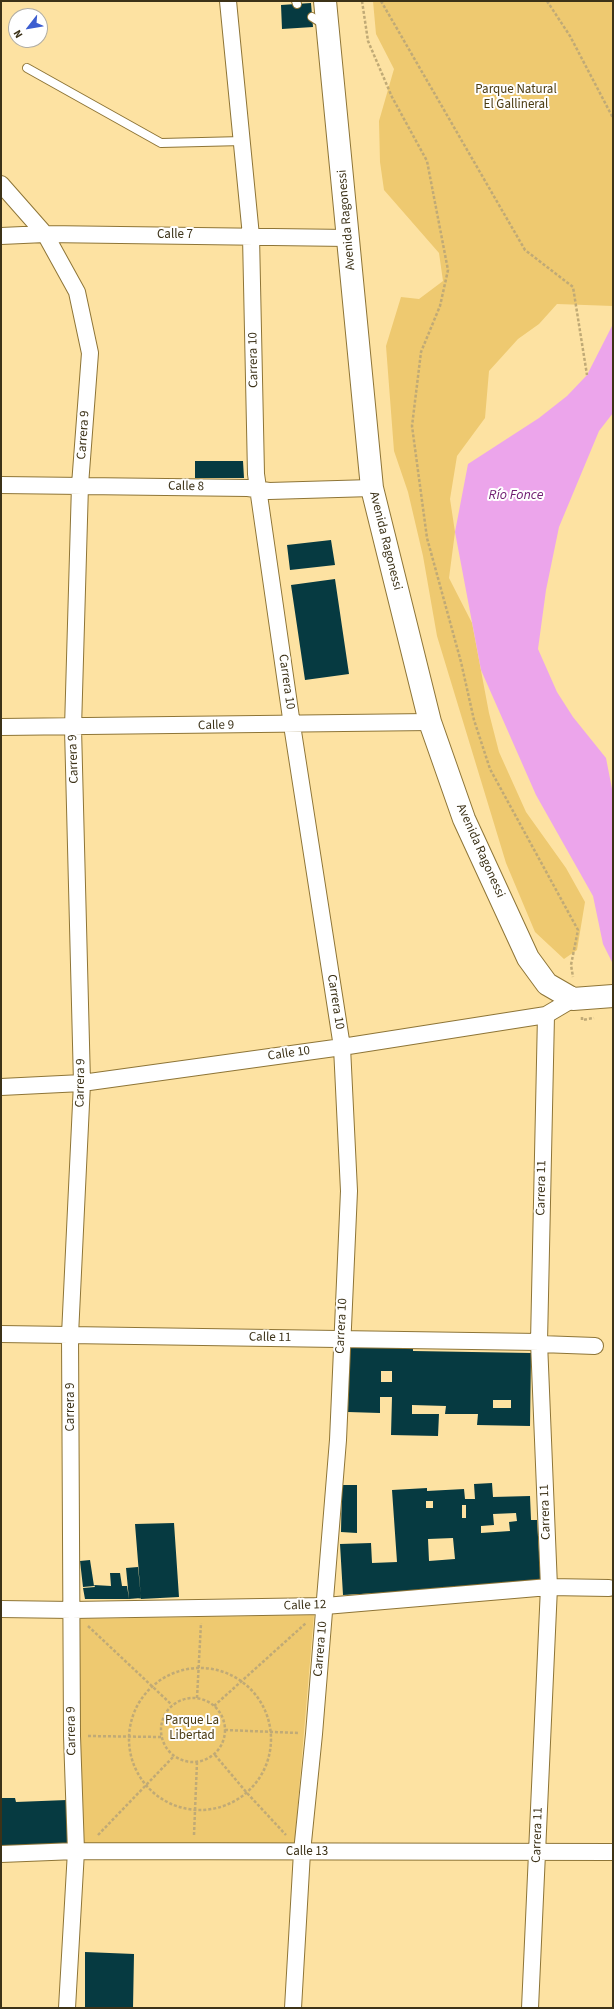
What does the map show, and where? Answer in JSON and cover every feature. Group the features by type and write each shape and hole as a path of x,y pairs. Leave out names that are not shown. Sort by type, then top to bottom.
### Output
{"highway":[{"name":"Avenida Ragonessi","path":"322,15 348,238 372,488 430,722 464,819 528,958 547,984 590,998"}],"street":[{"name":"Carrera 10","path":"228,1 251,236 258,489 292,725 342,1047 349,1191 338,1440 314,1734 302,1852 293,2008"},
{"name":"Carrera 9","path":"1,184 44,234 77,292 90,353 80,486 73,728 82,1083 70,1335 72,1736 79,1851 67,2008"},
{"name":"Calle 7","path":"1,236 44,234 348,238"},
{"name":"Calle 8","path":"1,485 258,489 269,491 372,488"},
{"name":"Calle 9","path":"1,727 73,728 430,722"},
{"name":"Calle 10","path":"1,1087 82,1083 342,1047 546,1015 590,998"},
{"name":"Carrera 11","path":"530,2008 538,1852 548,1588 539,1343 546,1015"},
{"name":"Calle 11","path":"1,1334 342,1339 539,1343 595,1346"},
{"name":"Calle 12","path":"1,1609 72,1610 324,1606 548,1588 609,1588"},
{"name":"Calle 13","path":"1,1854 79,1851 613,1852"}],"lane":[{"path":"27,68 161,143 242,141"}],"path":[{"path":"362,1 368,41 392,97 427,161 448,270 440,306 421,352 412,426 427,538 461,662 474,720 490,768 578,930 571,965 590,998 582,1020"},
{"path":"381,1 525,250 573,287 587,375"},
{"path":"547,1 570,36 613,118"},
{"path":"214,1706 324,1606"},
{"path":"197,1698 202,1608"},
{"path":"72,1610 172,1705"},
{"path":"199,1668 226,1673 241,1681 259,1700 266,1712 270,1731 270,1753 260,1778 247,1793 228,1805 215,1809 195,1810 174,1805 162,1799 146,1784 135,1767 131,1754 130,1736 134,1713 141,1700 153,1687 172,1674 199,1668"},
{"path":"197,1698 214,1706 220,1712 225,1730 222,1743 215,1754 206,1760 188,1762 174,1756 164,1745 161,1737 162,1719 172,1705 180,1700 197,1698"},
{"path":"225,1730 314,1734"},
{"path":"72,1736 161,1737"},
{"path":"215,1754 247,1793 302,1852"},
{"path":"79,1851 174,1756"},
{"path":"194,1851 197,1762"}],"green space":[{"name":"Parque Natural El Gallineral","path":"373,1 613,1 613,306 557,304 539,324 518,339 489,371 485,418 457,456 450,499 455,532 449,578 472,623 489,713 499,752 526,812 566,868 585,902 577,950 564,959 535,932 506,863 437,636 423,556 408,492 394,451 386,346 401,297 419,299 443,281 439,253 384,190 380,162 379,121 394,69 376,34"},
{"name":"Parque La Libertad","path":"314,1615 294,1850 82,1847 79,1619"}],"water":[{"name":"Río Fonce","path":"613,324 613,413 599,431 559,527 546,590 538,649 557,692 573,717 606,758 613,794 613,964 603,944 593,896 536,795 481,670 455,532 468,464 539,418 567,396 587,375"}],"building":[{"path":"311,3 313,27 282,29 281,5"},
{"path":"195,461 243,461 244,478 195,478"},
{"path":"331,540 335,565 290,570 287,545"},
{"path":"335,579 349,674 305,680 291,585"},
{"path":"349,1344 413,1345 413,1351 531,1353 530,1426 477,1425 478,1414 445,1414 446,1406 412,1405 412,1414 439,1414 438,1436 391,1435 392,1397 380,1397 380,1413 348,1412","holes":["381,1371 392,1371 392,1382 381,1382","493,1400 511,1400 511,1408 493,1408"]},
{"path":"492,1483 493,1497 530,1496 531,1520 537,1520 541,1584 343,1595 340,1544 371,1543 372,1563 397,1562 392,1490 427,1488 427,1491 464,1489 465,1499 475,1499 474,1484","holes":["426,1501 433,1501 433,1508 426,1508","462,1505 466,1505 466,1518 462,1518","516,1513 517,1521 509,1522 510,1531 481,1533 481,1526 494,1525 493,1514","453,1538 455,1559 429,1561 428,1539"]},
{"path":"342,1485 357,1485 357,1533 341,1532"},
{"path":"174,1523 179,1597 141,1599 135,1524"},
{"path":"90,1560 94,1586 83,1587 80,1561"},
{"path":"138,1567 141,1598 129,1599 126,1568"},
{"path":"110,1573 120,1573 122,1586 127,1586 129,1599 85,1599 83,1588 95,1587 94,1585 111,1586"},
{"path":"1,1798 15,1798 16,1802 67,1800 68,1847 1,1850"},
{"path":"85,1952 134,1954 133,2008 85,2008"}]}
